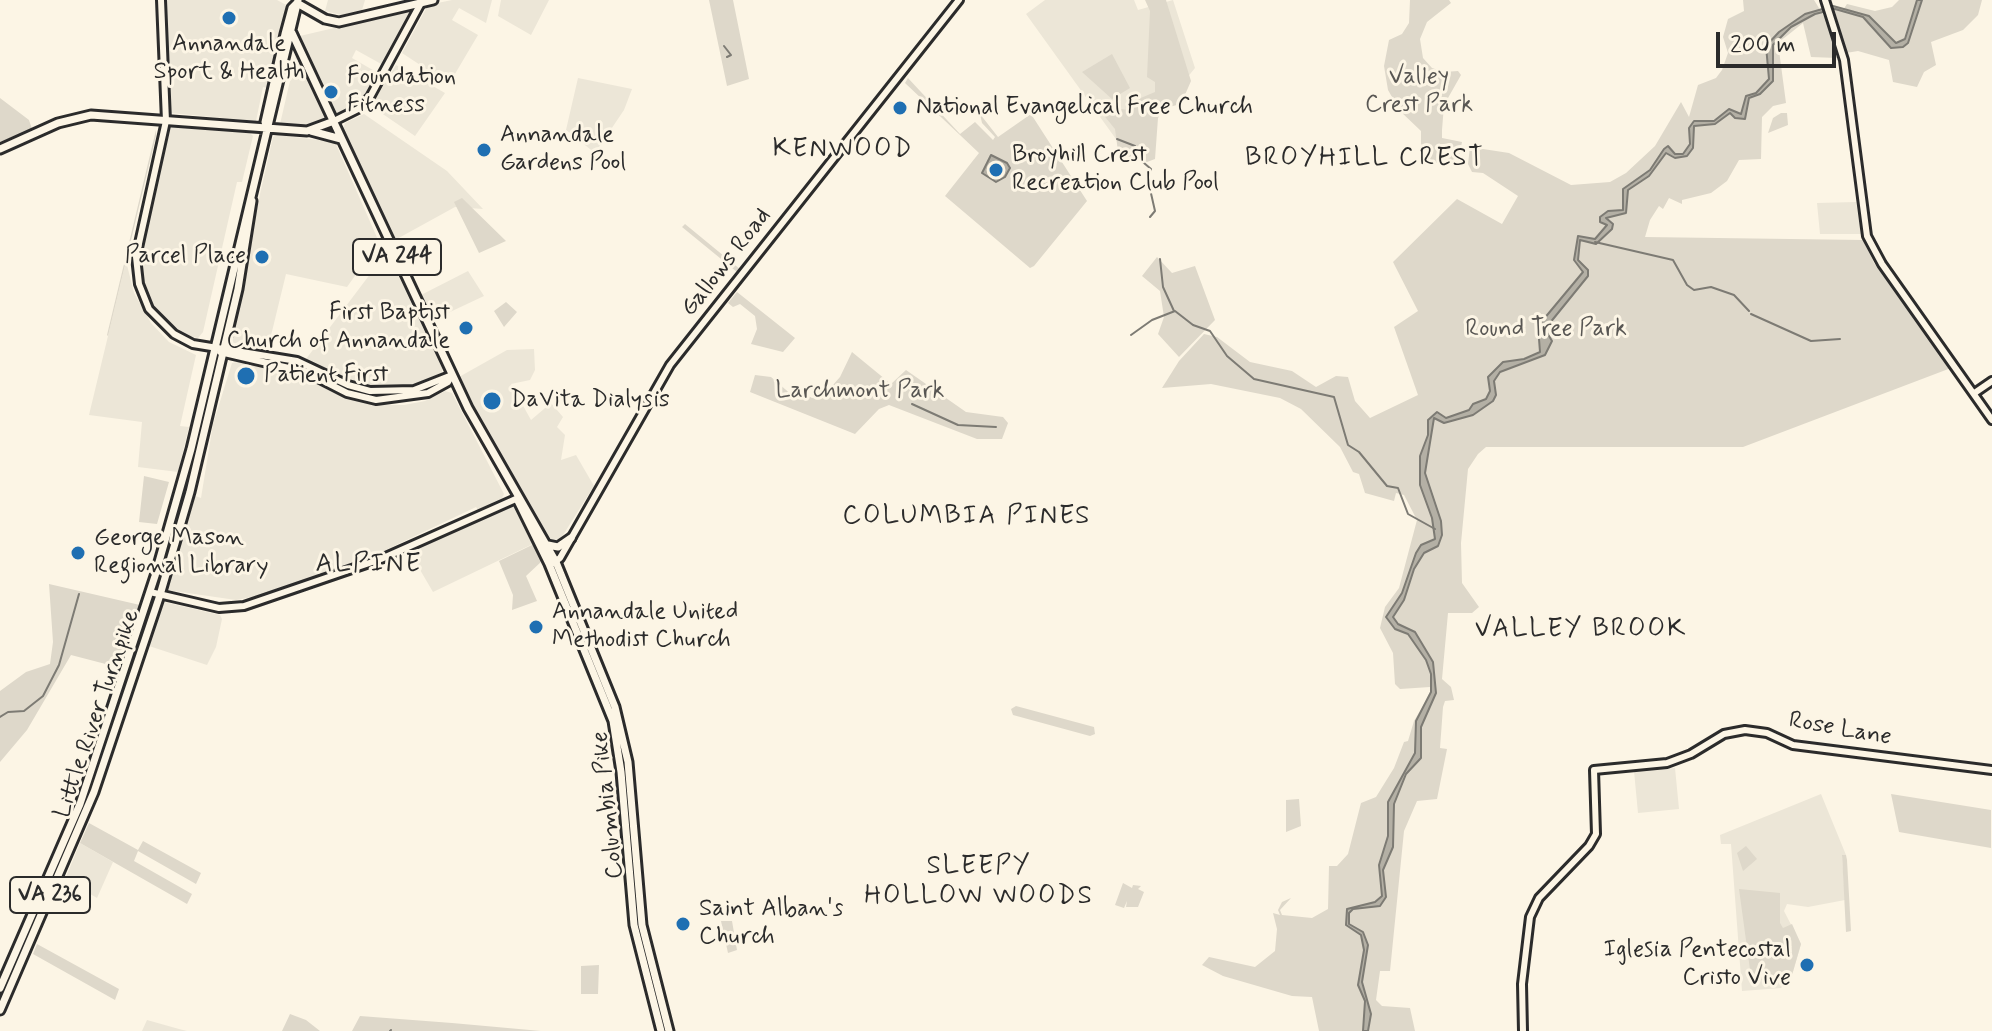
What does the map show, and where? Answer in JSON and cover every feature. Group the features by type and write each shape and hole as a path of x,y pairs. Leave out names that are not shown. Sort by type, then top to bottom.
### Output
{"main road":[{"path":"296,1 325,19 339,22 433,0"},
{"name":"Little River Turnpike","path":"0,988 88,783 181,489 292,33 296,1"},
{"name":"Little River Turnpike","path":"267,128 265,122 285,34 296,1"},
{"name":"Columbia Pike","path":"292,33 452,375 552,563 620,721 629,771 642,925 669,1031"},
{"path":"0,149 81,117 311,131 341,139"},
{"path":"311,131 334,121"},
{"name":"Little River Turnpike","path":"0,1010 94,792 160,595 238,289 253,187"},
{"path":"237,257 235,283 238,289"},
{"name":"Columbia Pike","path":"518,498 547,545 615,729 634,925 661,1031"},
{"path":"547,545 558,547 571,538"}],"street":[{"path":"161,0 166,121 137,250 137,277 142,295 159,321 184,340 306,372 347,393 376,400 428,393 448,382 452,375"},
{"name":"Gallows Road","path":"552,563 571,538 670,365 959,0"},
{"path":"334,121 358,109 370,97 421,3"},
{"path":"1827,6 1844,60 1867,236 1882,264 1976,392 1992,420"},
{"path":"1976,392 1992,381"},
{"path":"150,592 219,608 244,606 381,559 518,498"},
{"name":"Rose Lane","path":"1523,1031 1522,984 1530,917 1539,898 1596,834 1594,770 1676,760 1724,734 1745,730 1801,746 1992,770"}],"shaded area":[{"path":"164,0 277,0 288,6 271,89 263,87 256,121 170,113"},
{"path":"328,0 365,0 362,10 341,15 325,11"},
{"path":"452,0 492,0 486,23 459,8 452,20 478,35 449,84 402,53 428,5"},
{"path":"501,0 549,0 531,35 498,16"},
{"path":"1045,0 1134,0 1138,10 1173,0 1195,68 1126,153 1026,14"},
{"path":"1917,0 1922,0 1908,43 1903,47 1891,48 1863,17 1835,9 1815,14 1791,27 1773,45 1773,81 1760,94 1749,98 1745,119 1735,118 1730,113 1715,124 1694,126 1693,148 1687,156 1675,158 1666,153 1649,176 1628,190 1626,213 1606,218 1613,224 1612,229 1596,244 1580,240 1578,260 1588,270 1588,276 1545,329 1552,341 1545,355 1500,372 1494,381 1496,395 1493,401 1473,415 1444,423 1434,418 1425,473 1441,521 1442,535 1438,546 1424,553 1414,569 1404,600 1393,617 1398,624 1415,632 1433,662 1436,693 1421,727 1421,758 1406,774 1394,804 1393,847 1383,870 1386,897 1380,906 1353,909 1349,913 1349,924 1363,932 1368,945 1362,982 1371,1014 1368,1031 1363,1031 1365,1001 1358,985 1364,950 1361,935 1346,925 1347,909 1375,902 1382,896 1379,865 1388,836 1388,802 1415,753 1416,721 1431,692 1431,674 1426,660 1408,634 1395,629 1386,617 1402,593 1421,545 1435,539 1432,518 1420,485 1420,456 1428,435 1428,420 1437,412 1446,418 1469,410 1473,404 1486,399 1490,391 1488,377 1503,362 1524,359 1540,352 1538,326 1583,272 1574,260 1578,236 1595,239 1607,225 1600,222 1600,217 1608,211 1623,210 1623,189 1650,170 1664,149 1668,146 1675,154 1683,154 1690,144 1689,128 1694,121 1714,121 1729,109 1741,114 1746,96 1756,93 1769,79 1766,46 1779,32 1805,14 1833,6 1869,16 1896,43 1905,39"},
{"path":"410,10 412,15 383,65 356,50 352,58 378,73 359,102 335,114 300,36"},
{"path":"296,55 326,119 309,126 280,124"},
{"path":"396,65 445,93 415,136 371,106"},
{"path":"578,78 632,89 624,110 595,153 566,130"},
{"path":"364,114 447,171 483,209 455,207 395,240 343,130 345,123"},
{"path":"171,127 249,132 253,136 242,182 237,182 203,332 198,338 185,335 155,309 140,270 141,247"},
{"path":"273,137 335,142 379,242 347,287 286,274 267,352 230,342 260,194"},
{"name":"Broyhill Crest Recreation Club Pool","path":"991,155 1007,163 1010,168 1005,177 996,182 982,173"},
{"path":"1856,202 1861,234 1820,234 1817,203"},
{"path":"383,257 391,260 442,368 442,373 413,387 392,389 341,381 306,359"},
{"path":"126,261 134,293 151,323 169,342 196,355 180,426 189,427 178,472 138,467 142,422 89,415"},
{"path":"468,271 484,296 433,320 421,295"},
{"path":"534,349 535,370 530,380 511,384 531,420 551,403 563,417 557,427 565,435 561,460 576,455 594,486 558,543 549,540 507,470 459,377 507,350"},
{"path":"232,363 304,373 349,399 374,405 404,405 425,401 445,391 452,393 504,494 502,498 478,510 476,507 371,557 263,595 236,600 167,590 195,496 201,498 213,424"},
{"path":"511,504 516,506 535,543 433,592 409,551"},
{"path":"164,602 220,615 222,619 216,647 207,665 149,646"},
{"path":"1675,768 1679,809 1638,813 1634,771"},
{"path":"1821,794 1846,855 1842,856 1845,900 1808,907 1787,904 1784,911 1801,944 1792,975 1781,988 1742,991 1731,844 1721,844 1720,835"},
{"path":"80,843 113,862 97,898 65,879"},
{"path":"147,1020 179,1029 187,1031 142,1031"}],"green space":[{"path":"709,0 733,0 749,79 727,86"},
{"path":"1145,0 1166,0 1191,81 1181,104 1165,108 1158,118 1155,159 1147,162 1135,155 1130,162 1119,159 1115,129 1089,97 1101,106 1128,110 1136,100 1155,92 1155,82 1147,77 1150,11"},
{"name":"Valley Crest Park","path":"1410,0 1449,0 1451,3 1427,22 1420,39 1423,58 1432,68 1444,72 1458,71 1461,75 1444,105 1442,130 1442,138 1462,142 1457,165 1421,161 1421,131 1400,111 1388,90 1384,66 1389,40 1402,34 1409,23"},
{"name":"Round Tree Park","path":"1743,0 1814,0 1827,21 1837,58 1811,57 1803,23 1778,43 1786,103 1773,106 1762,117 1761,159 1739,160 1727,181 1711,193 1682,200 1682,204 1669,198 1663,209 1659,206 1650,220 1645,237 1863,240 1874,263 1951,368 1743,447 1486,447 1478,454 1468,469 1461,543 1462,583 1479,607 1472,613 1448,613 1442,679 1451,687 1454,700 1445,701 1443,707 1440,748 1447,749 1437,799 1417,801 1404,831 1390,971 1380,971 1376,1000 1382,1006 1410,1008 1415,1031 1319,1031 1312,997 1292,996 1223,976 1202,965 1209,957 1255,967 1275,951 1277,929 1273,913 1280,915 1278,910 1282,902 1291,898 1280,910 1282,915 1312,918 1328,909 1329,866 1337,866 1348,854 1361,803 1376,797 1394,768 1414,721 1431,692 1430,687 1400,689 1395,684 1393,653 1380,628 1385,607 1399,588 1417,520 1404,495 1396,493 1394,501 1365,493 1359,474 1353,472 1340,447 1301,409 1280,398 1211,384 1162,388 1179,361 1204,334 1217,337 1250,362 1292,371 1316,387 1336,376 1348,377 1355,401 1370,418 1418,395 1394,327 1418,311 1393,262 1457,199 1502,224 1518,196 1483,173 1472,172 1468,164 1470,147 1509,153 1571,185 1610,182 1626,173 1655,146 1681,102 1689,117 1698,85 1716,78 1722,70 1728,53 1723,37 1728,19 1744,11"},
{"path":"1899,0 1982,0 1978,15 1963,30 1931,42 1936,65 1924,72 1917,87 1893,82 1889,60 1858,51 1846,53 1834,8 1843,10 1847,4 1875,11 1892,7"},
{"path":"1112,54 1130,88 1112,99 1082,72"},
{"path":"908,78 960,134 975,122 993,140 995,137 982,123 980,114 998,137 1031,114 1087,201 1034,266 1030,268 945,196 979,153 905,83"},
{"path":"0,98 29,120 32,129 0,142"},
{"path":"1787,113 1788,125 1768,133 1773,118"},
{"path":"156,130 156,136 108,336 107,335"},
{"path":"462,198 506,241 479,253 454,202"},
{"path":"685,224 741,270 737,272 682,227"},
{"path":"1157,257 1172,273 1195,266 1215,320 1179,357 1158,334 1164,317 1160,291 1142,276"},
{"path":"737,292 795,338 783,352 751,344 757,329 755,316 740,304 733,307 728,303"},
{"path":"506,302 517,312 504,327 494,311"},
{"name":"Larchmont Park","path":"852,352 891,384 906,370 966,412 1003,417 1008,423 1002,439 977,439 889,405 879,409 855,434 750,392 755,375 771,377 793,396 803,393 812,398 824,395 840,377"},
{"path":"144,476 169,482 157,524 139,522"},
{"path":"534,544 542,561 526,576 537,601 512,610 513,595 499,561"},
{"path":"49,584 140,605 121,668 71,655 27,730 0,762 0,691 26,672 50,664 53,642"},
{"path":"1016,706 1094,727 1095,734 1090,736 1013,715 1011,709"},
{"path":"1891,794 1991,810 1991,848 1899,832"},
{"path":"1299,799 1301,826 1286,832 1286,800"},
{"path":"89,823 138,850 143,841 201,873 196,884 138,851 134,861 192,894 187,904 80,843"},
{"path":"1746,846 1757,859 1743,871 1737,853"},
{"path":"1842,855 1846,855 1847,860 1851,931 1846,932"},
{"path":"1123,883 1132,888 1133,885 1141,886 1138,889 1144,892 1138,907 1126,907 1127,901 1124,908 1115,905"},
{"path":"1739,889 1780,893 1780,923 1783,928 1792,924 1801,944 1792,975 1787,981 1756,980 1751,977"},
{"path":"721,921 732,921 737,950 728,953"},
{"path":"37,944 119,989 115,1000 33,954"},
{"path":"599,965 598,994 581,994 581,966"},
{"path":"290,1014 306,1020 320,1031 282,1031"},
{"path":"360,1016 452,1023 541,1031 352,1031"}],"waterway":[{"path":"724,46 731,55 727,57"},
{"path":"1117,139 1135,146 1137,157 1151,169 1150,189 1155,211 1150,217"},
{"path":"1595,242 1673,260 1687,285 1694,290 1711,287 1734,295 1749,311"},
{"path":"1160,259 1163,287 1174,311"},
{"path":"1131,335 1152,320 1175,311 1193,325 1210,331 1227,356 1254,379 1334,397 1348,445 1359,452 1387,486 1398,488 1408,514 1435,529"},
{"path":"1751,314 1811,341 1840,339"},
{"path":"912,404 958,425 996,427"},
{"path":"167,556 177,520"},
{"path":"0,717 8,712 24,711 43,696 59,665 79,594"}],"place":[{"name":"Annandale Sport & Health","path":"229,18"},
{"name":"Foundation Fitness","path":"331,92"},
{"name":"National Evangelical Free Church","path":"900,108"},
{"name":"Annandale Gardens Pool","path":"484,150"},
{"name":"Broyhill Crest Recreation Club Pool","path":"996,170"},
{"name":"Parcel Place","path":"262,257"},
{"name":"First Baptist Church of Annandale","path":"466,328"},
{"name":"Patient First","path":"246,376"},
{"name":"DaVita Dialysis","path":"492,401"},
{"name":"George Mason Regional Library","path":"78,553"},
{"name":"Annandale United Methodist Church","path":"536,627"},
{"name":"Saint Alban's Church","path":"683,924"},
{"name":"Iglesia Pentecostal Cristo Vive","path":"1807,965"}],"district":[{"name":"KENWOOD","path":"843,151"},
{"name":"BROYHILL CREST","path":"1365,160"},
{"name":"COLUMBIA PINES","path":"967,518"},
{"name":"ALPINE","path":"369,566"},
{"name":"VALLEY BROOK","path":"1581,631"},
{"name":"SLEEPY HOLLOW WOODS","path":"979,883"}]}
